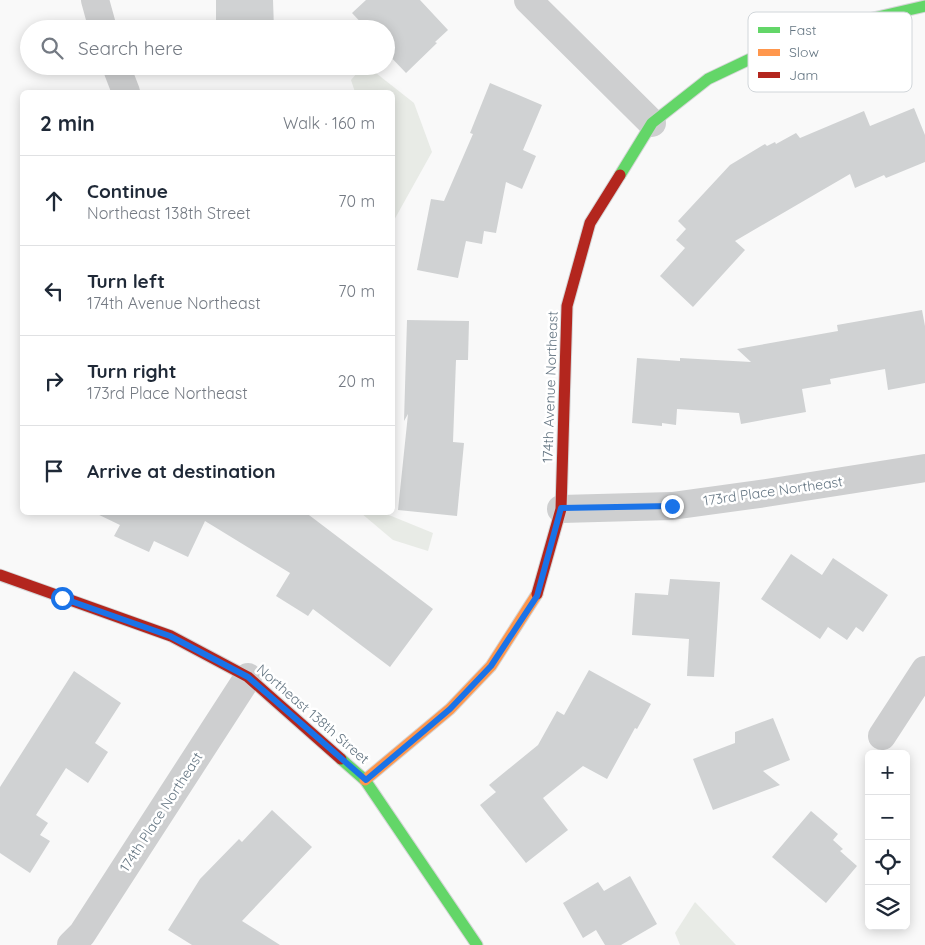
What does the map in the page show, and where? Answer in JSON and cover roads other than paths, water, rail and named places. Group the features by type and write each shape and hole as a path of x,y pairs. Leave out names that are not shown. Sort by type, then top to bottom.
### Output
{"street":[{"path":"95,0 101,20"},
{"path":"528,0 652,122"},
{"name":"174th Avenue Northeast","path":"899,12 925,6"},
{"name":"174th Avenue Northeast","path":"366,780 450,709 491,666 537,596 561,508 568,306 590,224 652,122 708,78 748,60"},
{"path":"119,75 125,90"},
{"name":"173rd Place Northeast","path":"561,508 672,506 925,468"},
{"name":"Northeast 138th Street","path":"0,575 164,633 248,677 366,780 477,945"},
{"path":"882,736 925,670"},
{"name":"174th Place Northeast","path":"71,945 82,934 248,677"}]}
